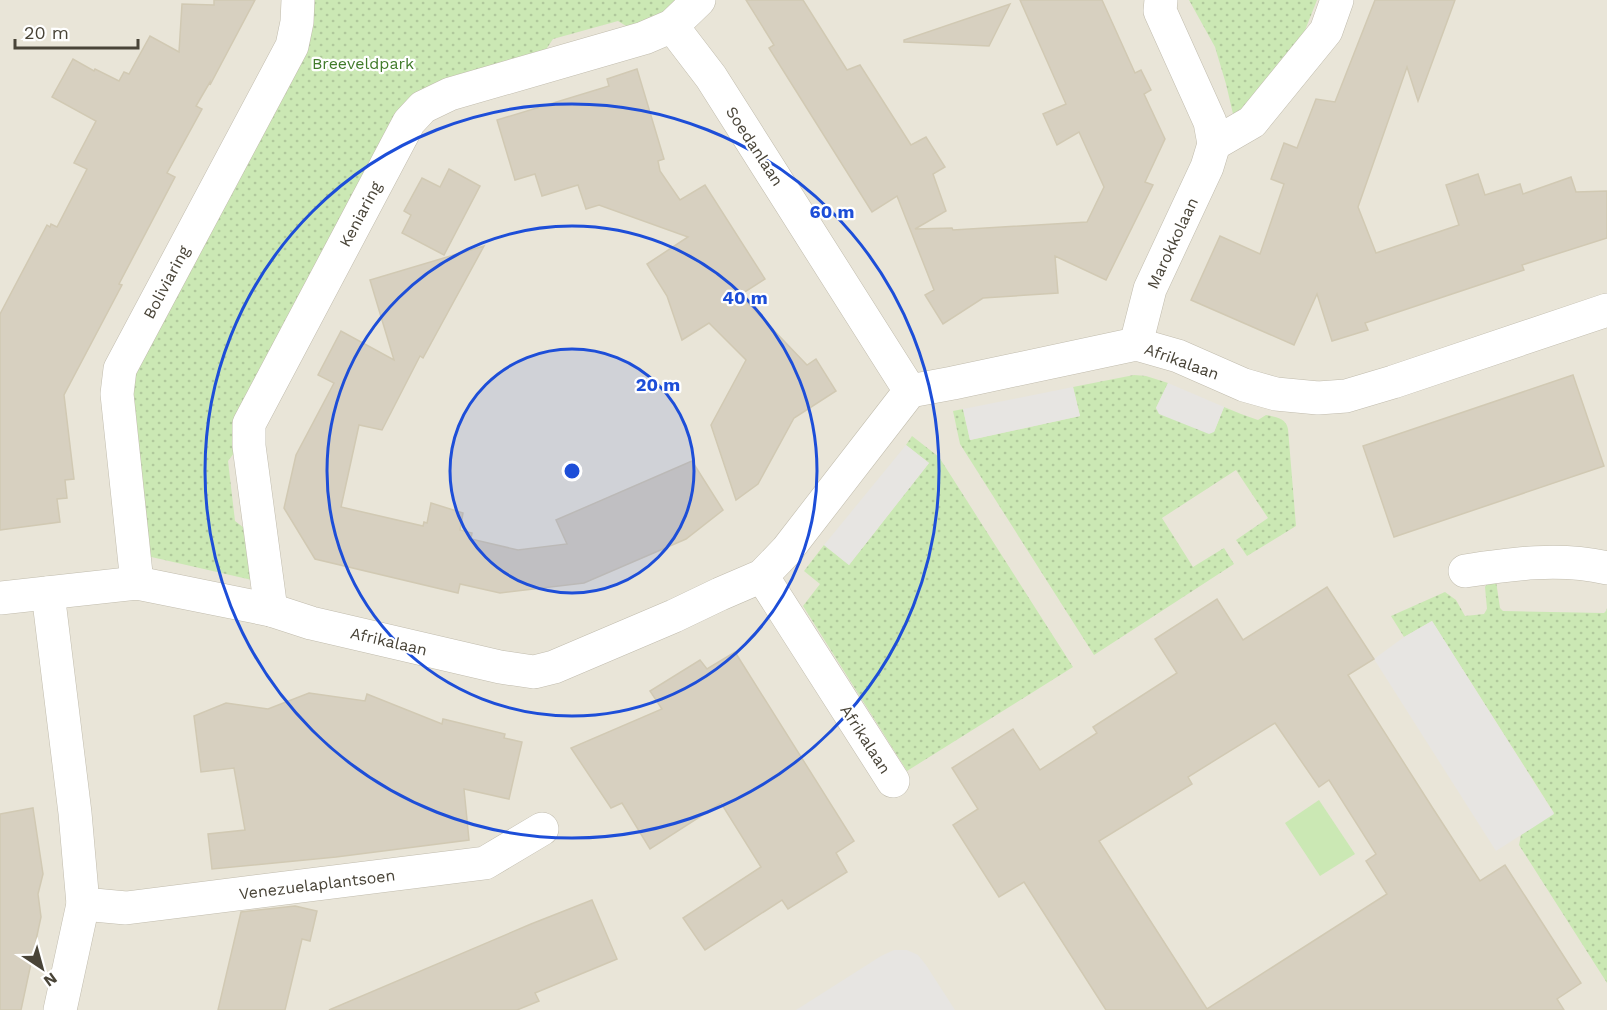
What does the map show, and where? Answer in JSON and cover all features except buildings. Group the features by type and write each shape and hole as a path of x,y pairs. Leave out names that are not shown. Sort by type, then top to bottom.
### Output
{"street":[{"name":"Boliviaring","path":"137,583 117,394 120,369 292,46 297,22 298,0"},
{"name":"Keniaring","path":"272,610 249,446 249,424 409,122 423,107 450,94 644,38 672,26 699,0"},
{"path":"1161,0 1160,11 1210,122 1214,144 1252,122 1326,31 1336,0"},
{"name":"Soedanlaan","path":"672,26 711,77 910,391"},
{"name":"Marokkolaan","path":"1136,344 1150,289 1208,167 1214,144"},
{"name":"Afrikalaan","path":"0,598 137,583 272,610 311,623 489,665 534,672 554,667 762,576 787,550 910,391 1136,344 1178,356 1244,385 1276,394 1318,398 1346,396 1607,310"},
{"path":"1465,571 1510,564 1557,562 1607,568"},
{"name":"Afrikalaan","path":"762,576 893,781"},
{"path":"48,593 75,813 83,904 60,1010"},
{"name":"Venezuelaplantsoen","path":"83,904 126,908 485,863 542,829"}],"shaded area":[{"path":"0,0 1607,0 1607,1010 0,1010"},
{"path":"1168,383 1224,407 1214,432 1209,434 1159,414 1156,408"},
{"path":"1073,387 1080,416 970,440 963,409"},
{"path":"906,445 929,463 849,565 824,545"},
{"path":"1432,621 1554,814 1496,851 1374,659 1404,637"},
{"path":"894,950 907,950 918,955 955,1010 796,1010 881,956"}],"green space":[{"name":"Breeveldpark","path":"310,0 684,0 675,11 631,29 618,21 553,39 543,54 434,87 237,449 228,461 235,521 248,531 252,580 147,556 127,381"},
{"path":"1189,0 1317,0 1300,43 1237,131 1215,47"},
{"path":"1134,375 1168,383 1156,408 1214,432 1224,407 1258,420 1266,415 1283,420 1288,429 1296,526 1247,556 1236,540 1268,518 1236,470 1162,518 1193,567 1224,548 1234,564 1094,655 960,444 953,411 963,409 970,440 1080,416 1073,387"},
{"path":"912,436 939,457 1073,667 907,771 803,606 820,584 804,571 824,545 849,565 929,463 906,445"},
{"path":"1496,581 1500,608 1503,611 1604,613 1607,608 1607,983 1519,845 1521,835 1554,813 1432,621 1404,637 1391,616 1445,592 1456,600 1465,616 1484,614 1487,609 1485,587 1488,583"},
{"path":"1319,800 1355,854 1320,876 1285,823"}]}
